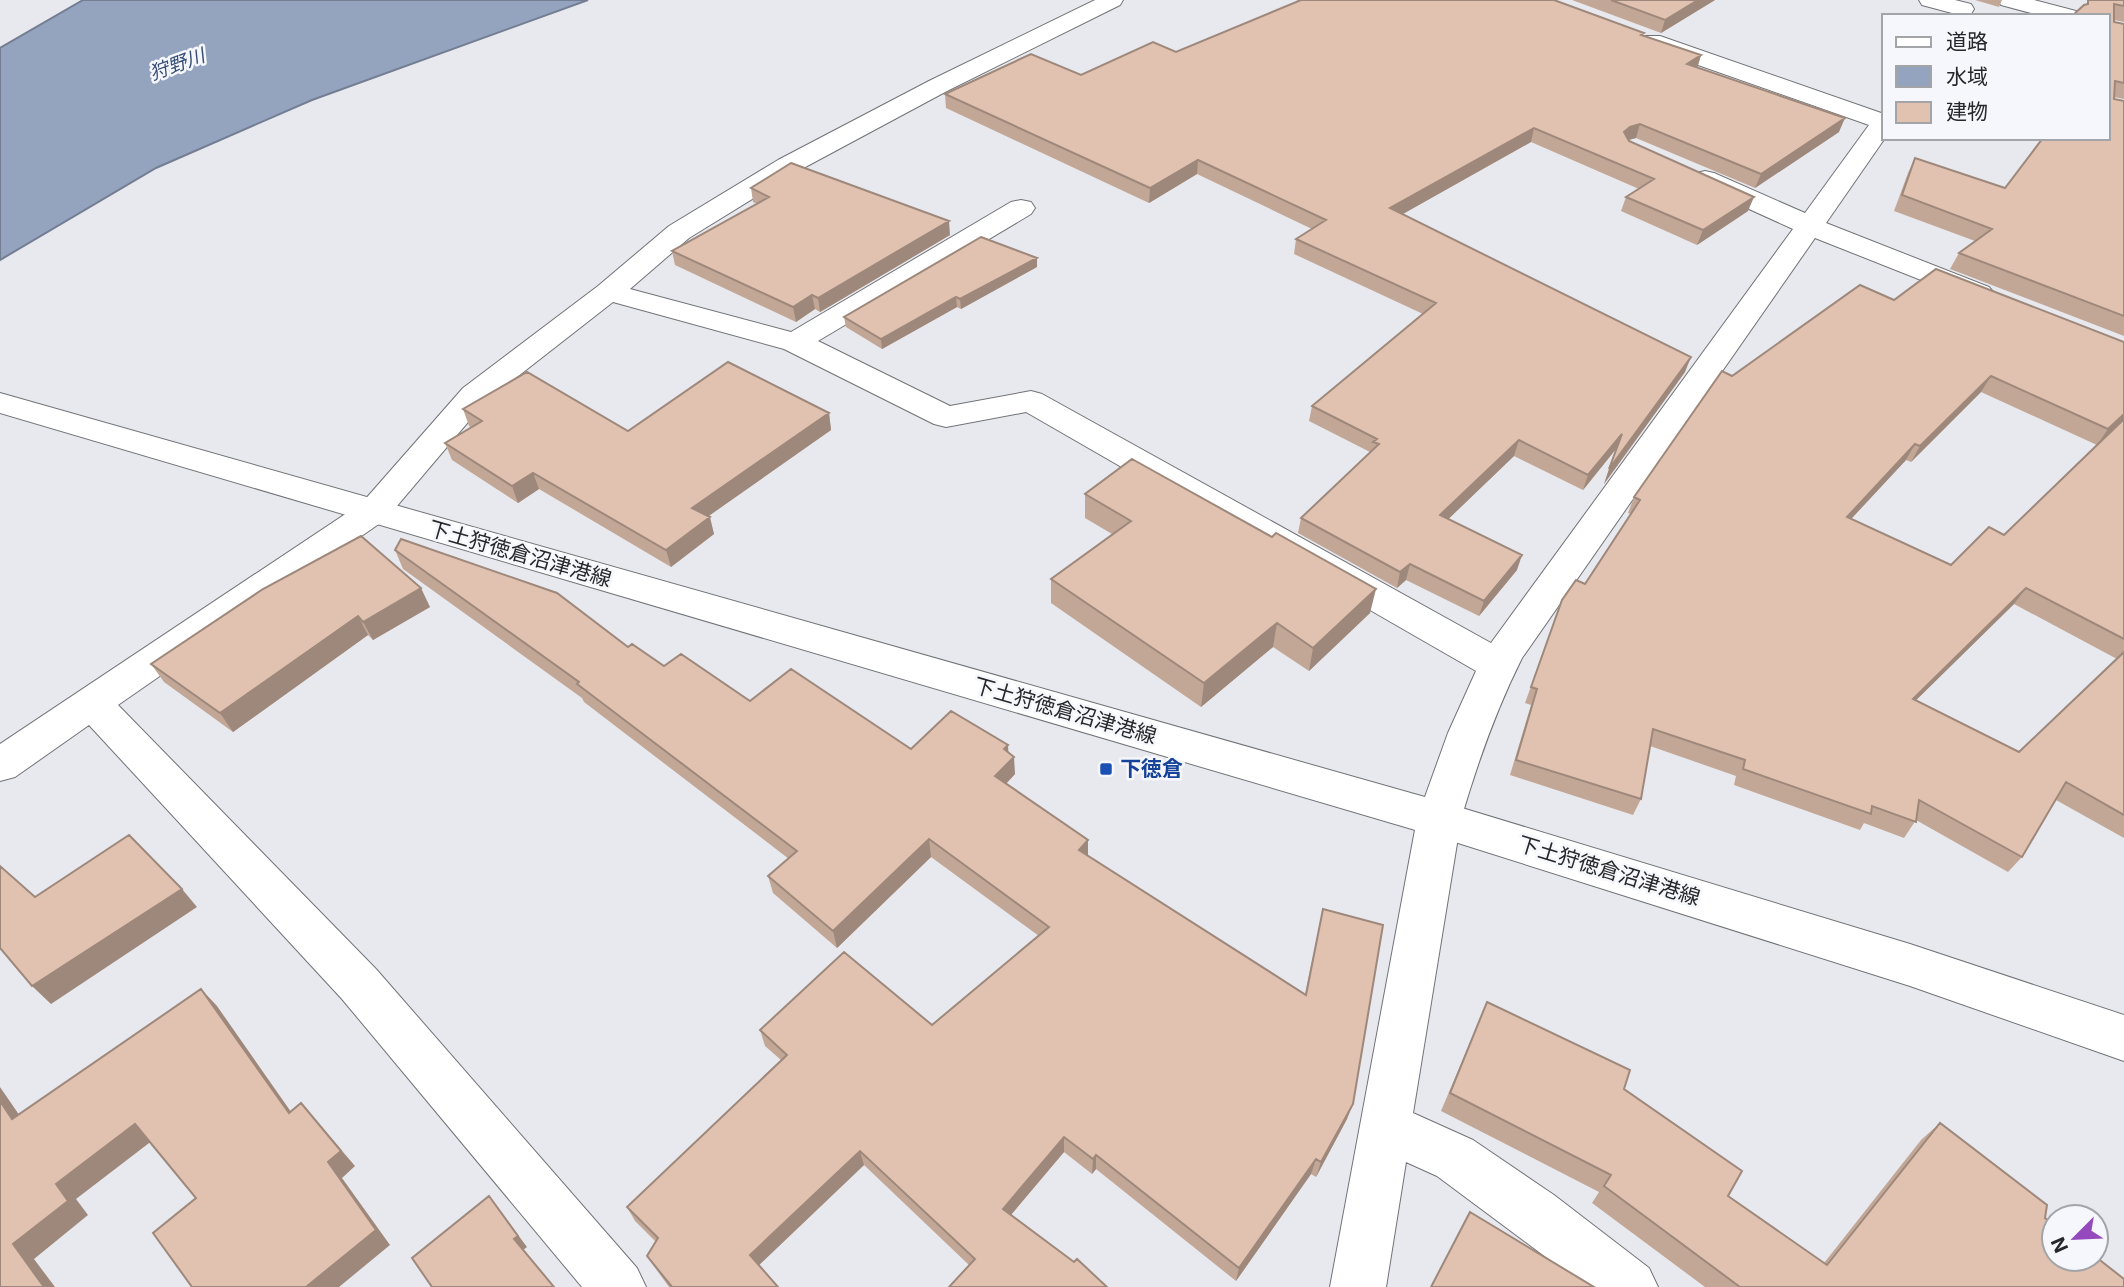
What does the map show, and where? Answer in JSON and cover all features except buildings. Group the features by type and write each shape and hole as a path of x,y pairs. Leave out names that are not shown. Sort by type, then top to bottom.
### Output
{"street":[{"path":"0,765 374,512 474,395 608,292 679,232 787,166 938,86 1112,0"},
{"path":"1930,0 1963,8"},
{"path":"2010,0 2061,14"},
{"path":"1635,34 1738,74 1882,121"},
{"path":"1359,1287 1439,819 1458,755 1480,698 1498,665 1882,125"},
{"path":"1685,170 1810,226 1998,300"},
{"path":"795,342 1021,208"},
{"path":"608,292 795,342 946,417 1031,401 1498,665"},
{"name":"下土狩徳倉沼津港線","path":"0,403 1439,819 1910,965 2124,1038"},
{"path":"92,703 359,984 618,1287"},
{"path":"1387,1127 1455,1158 1535,1214 1630,1287"}],"water":[{"name":"狩野川","path":"83,0 588,0 312,100 156,168 0,260 0,48"}],"place":[{"name":"下徳倉","path":"1106,769"}]}
